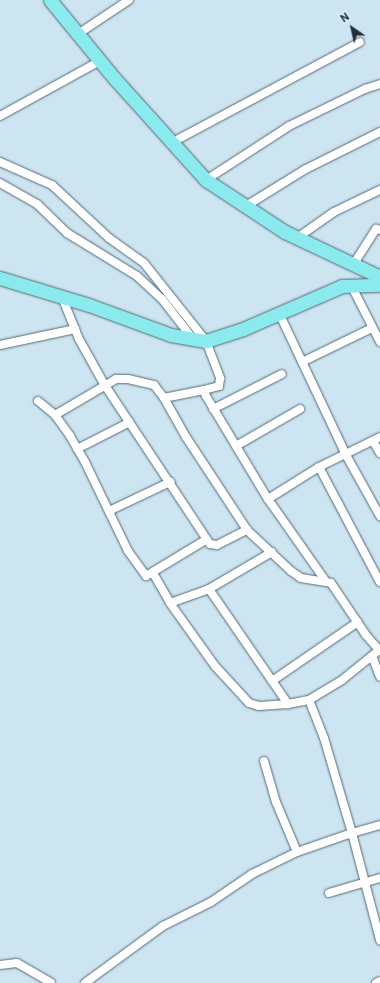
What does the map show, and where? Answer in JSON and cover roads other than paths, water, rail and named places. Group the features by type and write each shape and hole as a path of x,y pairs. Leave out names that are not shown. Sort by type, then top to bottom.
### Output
{"main road":[{"path":"50,0 100,61 171,143 206,180 298,238 380,277"},
{"path":"0,278 62,297 170,335 200,340 243,329 342,286 380,285"}],"street":[{"path":"78,34 129,0"},
{"path":"171,143 360,42"},
{"path":"0,116 100,61"},
{"path":"206,180 289,126 365,89 380,84"},
{"path":"246,206 306,169 380,132"},
{"path":"0,162 52,185 110,238 144,263 200,340 220,378 219,386 164,398"},
{"path":"0,183 37,204 67,233 137,276 200,340"},
{"path":"298,238 334,212 380,190"},
{"path":"354,265 376,229 380,230"},
{"path":"351,285 380,342"},
{"path":"62,297 75,330 104,384 210,544 217,546 247,530"},
{"path":"279,313 346,454 380,516"},
{"path":"302,362 372,328"},
{"path":"0,345 75,330"},
{"path":"213,409 282,374"},
{"path":"55,415 104,384 116,379 141,381 154,385 164,398 186,437 247,530 291,571 301,578 315,582 326,580"},
{"path":"204,390 213,409 268,499 326,580 331,583 358,622 377,653 380,677"},
{"path":"38,401 55,415 77,449 128,551 146,576 207,539"},
{"path":"236,446 300,409"},
{"path":"77,449 130,422"},
{"path":"268,499 319,467 377,439 380,453"},
{"path":"319,467 380,582"},
{"path":"109,511 170,482"},
{"path":"170,603 209,589 272,552"},
{"path":"153,573 170,603 215,666 249,703 259,706 288,704 309,700 342,680 377,653"},
{"path":"209,589 288,704"},
{"path":"272,681 358,622"},
{"path":"309,700 324,738 377,922 380,940"},
{"path":"264,761 276,802 296,852"},
{"path":"84,983 163,926 180,919 252,874 296,852 380,825"},
{"path":"329,893 380,878"},
{"path":"0,965 17,963 50,983"},
{"path":"376,983 380,981"}]}
